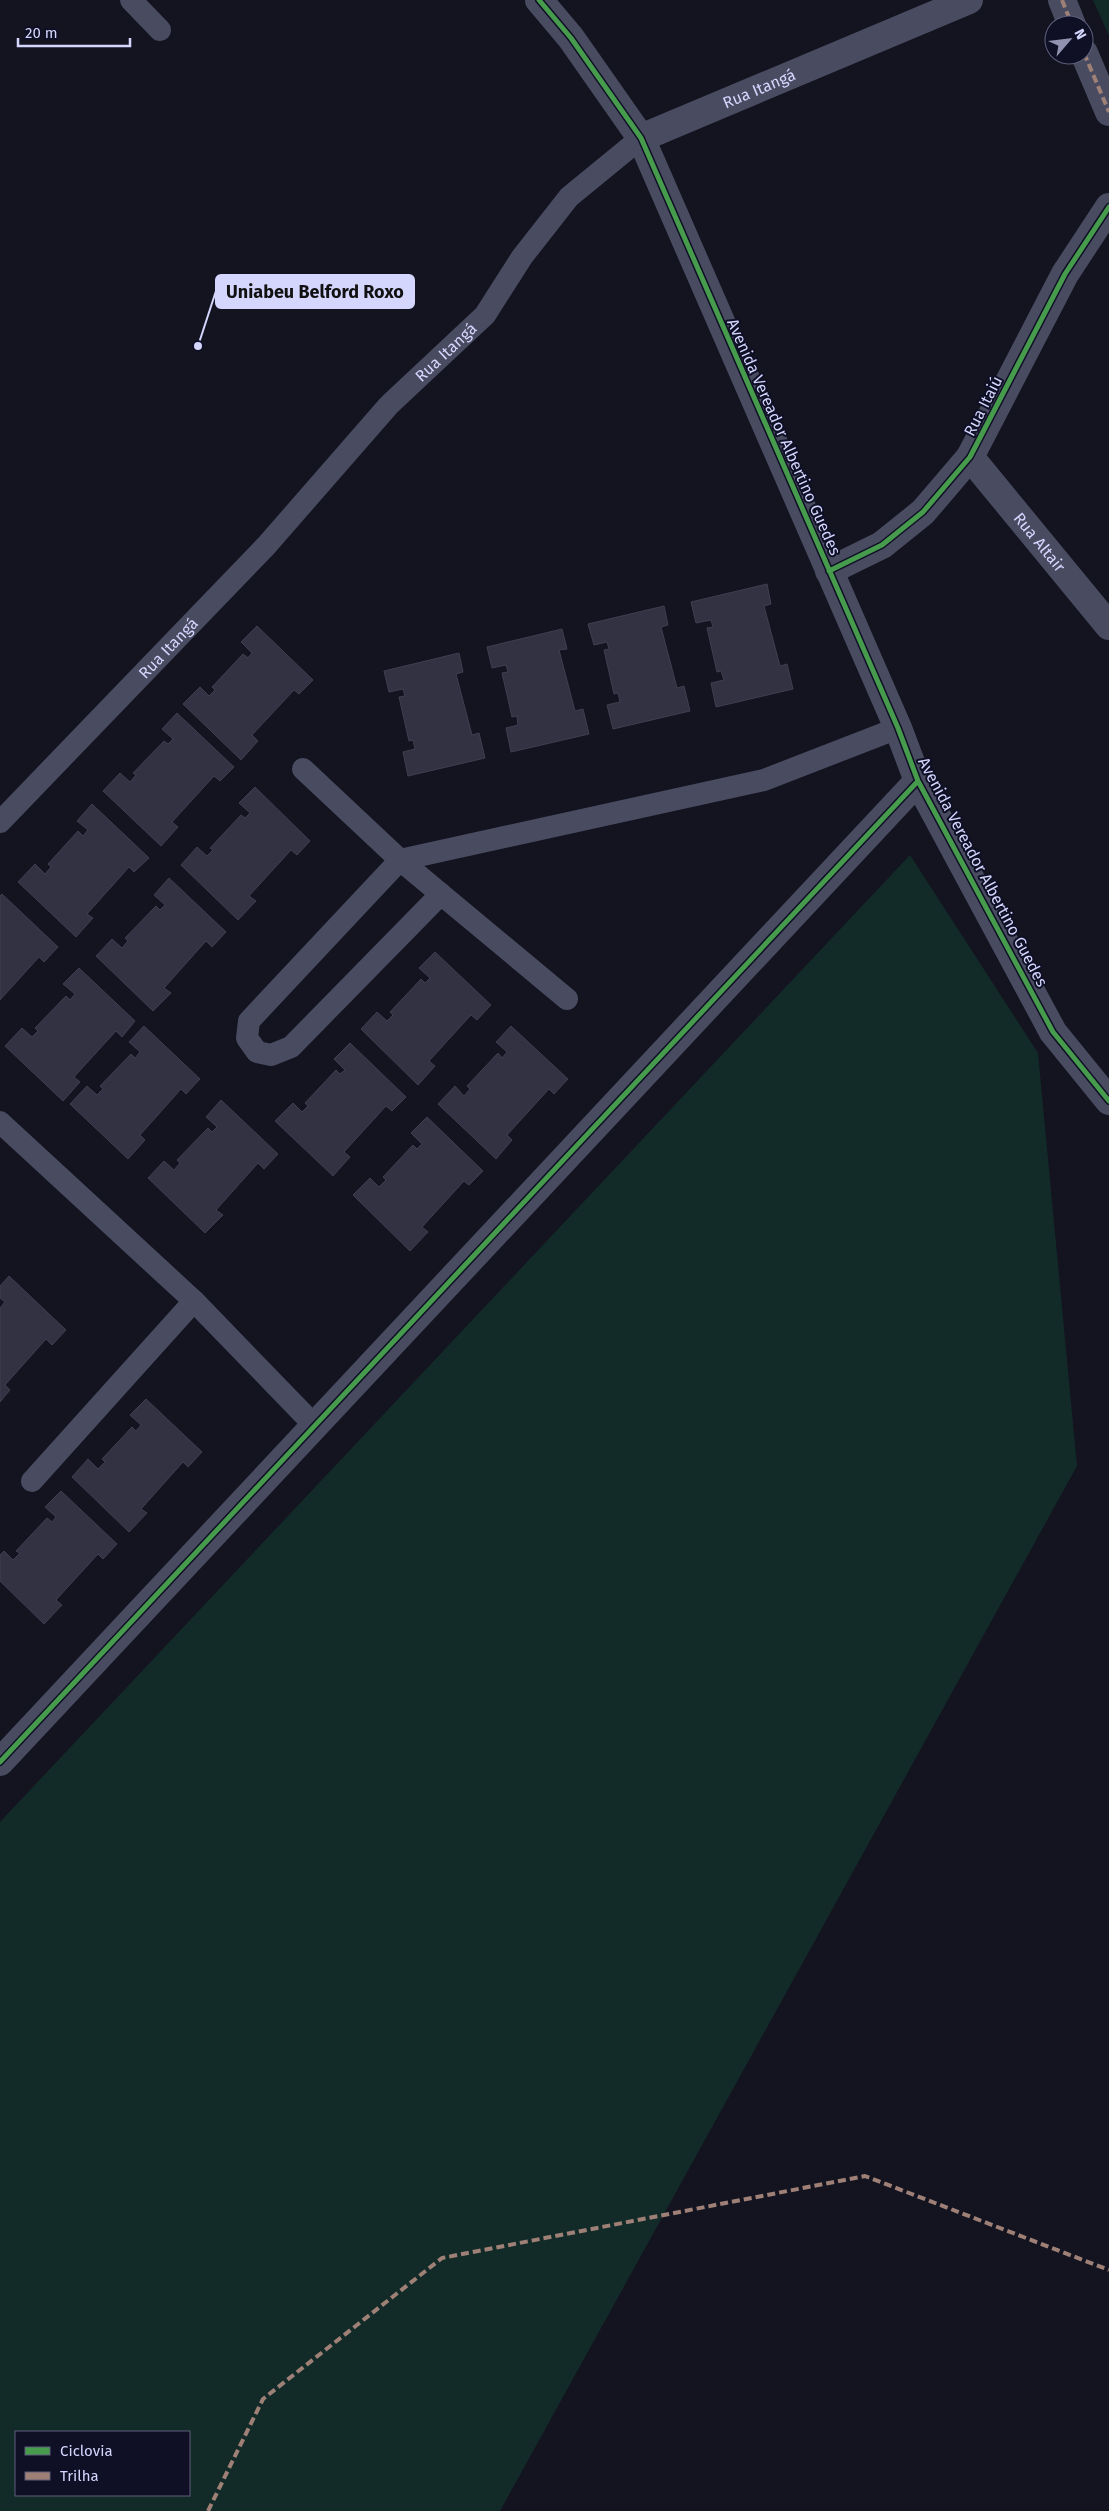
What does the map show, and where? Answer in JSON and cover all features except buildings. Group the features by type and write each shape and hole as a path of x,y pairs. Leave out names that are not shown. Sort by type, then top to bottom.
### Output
{"street":[{"name":"Avenida Vereador Albertino Guedes","path":"538,0 571,38 641,138 898,728 918,781 1053,1032 1109,1101"},
{"name":"Rua Itangá","path":"641,138 969,0"},
{"path":"1062,0 1068,15"},
{"path":"1089,65 1109,112"},
{"name":"Rua Itaiú","path":"830,571 882,545 924,512 970,457 1065,274 1109,207"},
{"name":"Rua Altair","path":"970,457 1109,626"},
{"path":"0,1762 316,1427 918,781"}],"lane":[{"path":"131,0 160,30"},
{"name":"Rua Itangá","path":"0,822 266,546 389,405 485,315 522,256 569,197 641,138"},
{"path":"441,894 291,1048 271,1055 257,1052 246,1038 249,1020 400,860 764,780 898,728"},
{"path":"303,769 400,860 566,999"},
{"path":"0,1122 194,1301 316,1427"},
{"path":"32,1481 194,1301"}],"green space":[{"path":"1093,0 1109,0 1109,36"},
{"path":"910,855 1038,1053 1077,1466 500,2511 0,2511 0,1822"}],"marked path":[{"path":"1062,0 1068,15"},
{"path":"1089,65 1109,112"},
{"path":"208,2511 263,2399 442,2258 865,2176 1109,2270"}],"cycle path":[{"path":"539,0 571,38 641,138 898,728 918,781 1053,1032 1109,1101"},
{"path":"829,571 882,545 923,512 970,457 1065,274 1109,207"},
{"path":"0,1762 918,781"}],"place":[{"name":"Uniabeu Belford Roxo","path":"198,346"}]}
